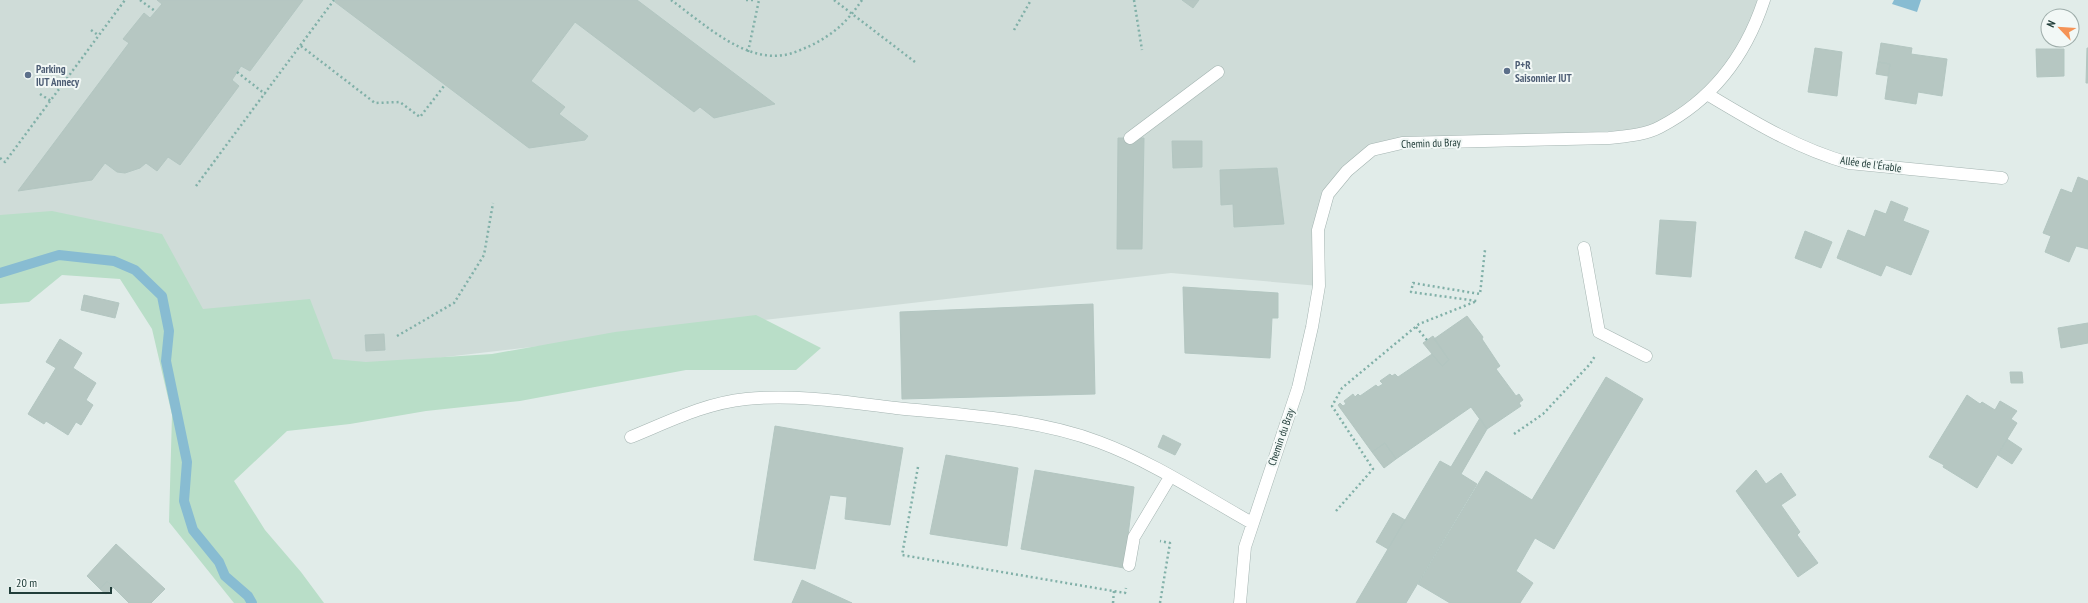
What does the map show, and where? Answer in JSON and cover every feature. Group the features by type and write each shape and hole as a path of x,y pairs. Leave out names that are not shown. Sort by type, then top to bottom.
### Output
{"street":[{"name":"Chemin du Bray","path":"1240,603 1245,547 1298,388 1312,327 1320,286 1318,230 1328,194 1347,171 1372,150 1402,143 1609,138 1634,135 1659,127 1707,94 1720,81 1746,45 1764,0"},
{"path":"1130,138 1218,72"},
{"name":"Allée de l'Érable","path":"1707,94 1795,143 1833,159 1855,164 2002,178"},
{"path":"1584,248 1599,332 1646,356"},
{"path":"631,437 685,414 718,404 745,399 777,397 876,406 1024,423 1099,442 1170,477 1252,523"},
{"path":"1130,565 1134,537 1170,477"}],"path":[{"path":"0,158 5,162 51,102 125,0"},
{"path":"140,0 155,11"},
{"path":"196,186 266,94 334,0"},
{"path":"671,0 726,40 748,52 764,55 783,55 799,50 835,32 853,14 862,0"},
{"path":"746,0 754,0"},
{"path":"748,52 759,0"},
{"path":"834,0 915,62"},
{"path":"1014,30 1030,0"},
{"path":"1134,0 1142,50"},
{"path":"91,30 99,36"},
{"path":"301,46 375,103 400,102 420,116 444,86"},
{"path":"237,72 266,94"},
{"path":"40,94 51,102"},
{"path":"397,336 454,303 484,254 493,203"},
{"path":"1336,511 1373,470 1332,406 1342,388 1419,324 1478,301 1411,292 1413,283 1480,294 1485,250"},
{"path":"1416,327 1427,340"},
{"path":"1514,434 1544,414 1590,364 1607,337"},
{"path":"918,466 902,555 1124,593 1130,565"},
{"path":"1134,537 1170,543 1160,603"},
{"path":"1113,603 1114,591"}],"shaded area":[{"path":"0,0 1764,0 1717,84 1655,129 1528,135 1372,150 1328,194 1318,230 1319,286 1171,273 306,373 135,270 0,273"}],"green space":[{"path":"52,211 162,234 203,309 310,299 333,359 366,362 492,354 615,332 756,315 821,348 796,370 686,370 520,401 426,411 350,424 287,431 234,481 265,530 301,572 324,603 234,603 169,522 172,415 152,329 120,279 62,275 29,302 0,304 0,215"}],"water":[{"path":"1894,0 1921,0 1917,12 1892,4"}],"building":[{"path":"157,0 303,0 250,71 241,66 232,80 239,86 180,165 168,157 157,171 146,163 140,168 125,173 117,172 105,163 92,180 18,191 129,43 123,39 144,13 150,18 162,4"},
{"path":"336,0 637,0 775,104 714,118 700,107 694,112 575,22 531,81 565,107 559,114 588,136 585,140 529,148 335,2"},
{"path":"1182,0 1199,0 1193,8"},
{"path":"1881,43 1912,48 1911,54 1947,59 1942,96 1918,92 1916,104 1885,99 1890,64 1878,62"},
{"path":"1815,48 1842,52 1837,96 1808,92"},
{"path":"2087,48 2088,83 2086,83"},
{"path":"2036,49 2064,49 2064,76 2037,77"},
{"path":"1878,62 1890,64 1888,76 1876,74"},
{"path":"1118,138 1144,138 1142,249 1117,249"},
{"path":"1172,141 1202,141 1202,167 1173,168"},
{"path":"1277,168 1284,224 1234,227 1233,204 1221,205 1220,170"},
{"path":"2078,177 2088,181 2088,249 2076,246 2069,262 2045,252 2051,236 2043,233 2061,189 2072,193"},
{"path":"1891,201 1908,208 1903,221 1929,231 1911,275 1886,265 1881,276 1837,258 1848,230 1865,237 1875,210 1886,214"},
{"path":"1660,220 1696,222 1691,277 1656,274"},
{"path":"1805,231 1832,242 1821,268 1795,258"},
{"path":"1183,287 1278,293 1278,318 1272,318 1270,358 1185,353"},
{"path":"84,295 119,303 115,318 81,310"},
{"path":"1093,304 1095,394 902,399 900,312"},
{"path":"1467,316 1483,337 1482,339 1500,366 1496,369 1516,396 1519,394 1523,400 1519,403 1521,406 1487,429 1471,407 1396,459 1385,443 1372,452 1338,405 1340,403 1343,406 1346,404 1344,401 1353,394 1355,397 1358,394 1360,396 1376,385 1378,387 1383,384 1380,381 1390,374 1392,376 1395,374 1398,377 1432,354 1442,366 1449,360 1434,339"},
{"path":"2088,323 2088,343 2061,348 2058,328"},
{"path":"384,334 385,350 366,351 365,335"},
{"path":"1433,336 1449,360 1442,366 1423,343"},
{"path":"60,339 82,353 73,368 96,383 86,400 93,405 81,425 76,422 68,435 46,421 44,424 28,414 56,368 46,362"},
{"path":"2010,372 2022,372 2023,383 2011,383"},
{"path":"1606,377 1643,399 1554,549 1535,538 1516,571 1533,583 1520,603 1450,603 1418,584 1486,471 1532,500"},
{"path":"1967,395 1980,404 1982,402 1995,410 2000,401 2017,411 2011,419 2017,423 1977,488 1943,467 1944,465 1929,457"},
{"path":"1480,418 1487,429 1461,474 1477,484 1406,603 1356,603 1440,461 1451,467"},
{"path":"775,426 903,448 890,525 845,519 847,497 830,495 815,569 754,560"},
{"path":"1163,435 1181,444 1175,455 1158,447"},
{"path":"2007,439 2022,449 2012,464 1998,455"},
{"path":"1385,443 1396,459 1384,468 1372,452"},
{"path":"946,455 1018,468 1007,546 930,534"},
{"path":"1035,470 1134,487 1124,568 1021,549"},
{"path":"1756,470 1766,484 1781,473 1796,495 1781,505 1800,532 1797,535 1818,563 1798,577 1736,491"},
{"path":"1393,513 1405,520 1388,549 1376,542"},
{"path":"116,544 165,589 151,603 129,603 107,581 100,589 87,576"},
{"path":"802,580 852,603 792,603"},
{"path":"107,581 113,588 106,594 100,589"}],"waterway":[{"path":"0,273 59,255 114,261 135,270 162,296 169,331 166,361 187,462 184,501 193,530 219,562 225,576 248,596 252,603"}],"place":[{"name":"P+R Saisonnier IUT","path":"1507,71"},
{"name":"Parking IUT Annecy","path":"28,75"}]}
